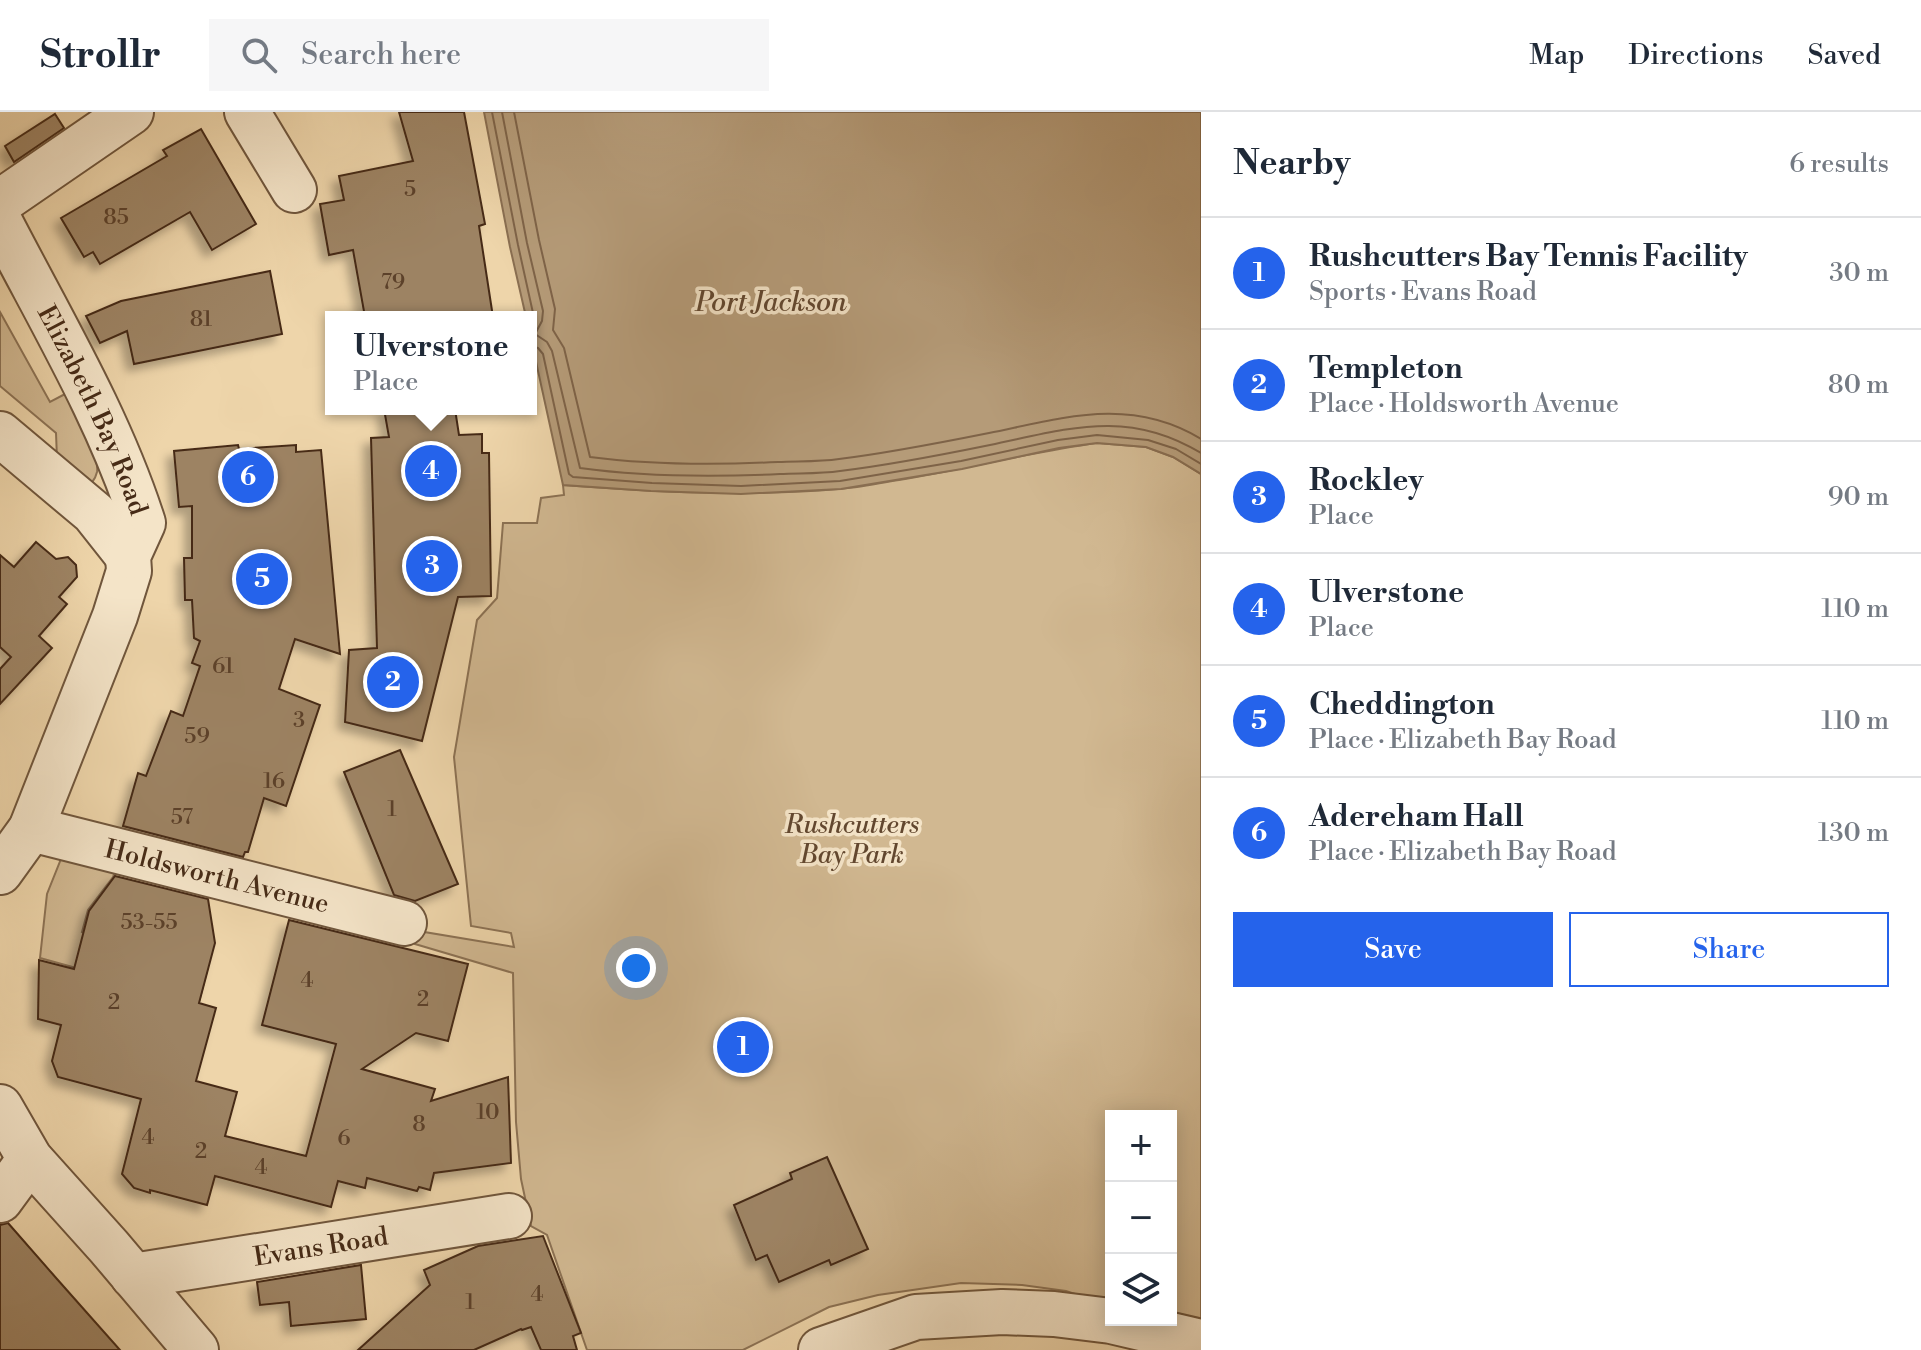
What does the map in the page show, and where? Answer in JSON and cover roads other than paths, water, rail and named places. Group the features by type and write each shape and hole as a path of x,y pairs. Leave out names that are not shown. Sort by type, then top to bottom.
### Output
{"street":[{"path":"0,202 131,112"},
{"path":"247,112 294,190"},
{"name":"Elizabeth Bay Road","path":"0,222 109,431 143,523 128,556 129,571 115,616 31,829 0,872"},
{"name":"Elizabeth Bay Road","path":"0,434 90,510 128,556"},
{"path":"90,510 109,489 119,459"},
{"name":"Holdsworth Avenue","path":"31,829 404,923"},
{"path":"0,1107 30,1159 196,1350"},
{"path":"0,1200 30,1159"},
{"name":"Evans Road","path":"133,1276 509,1216"},
{"path":"821,1350 916,1317 1002,1312 1111,1321 1201,1342"}],"water":[{"name":"Port Jackson","path":"484,112 1201,112 1201,474 1173,457 1146,447 1097,443 841,489 741,494 563,485 537,366 537,311 525,311"}],"place":[{"name":"Ulverstone","path":"431,471"},
{"name":"Adereham Hall","path":"248,477"},
{"name":"Rockley","path":"432,566"},
{"name":"Cheddington","path":"262,579"},
{"name":"Templeton","path":"393,682"},
{"name":"Rushcutters Bay Tennis Facility","path":"743,1047"}],"park label":[{"name":"Rushcutters Bay Park","path":"852,839"}]}
